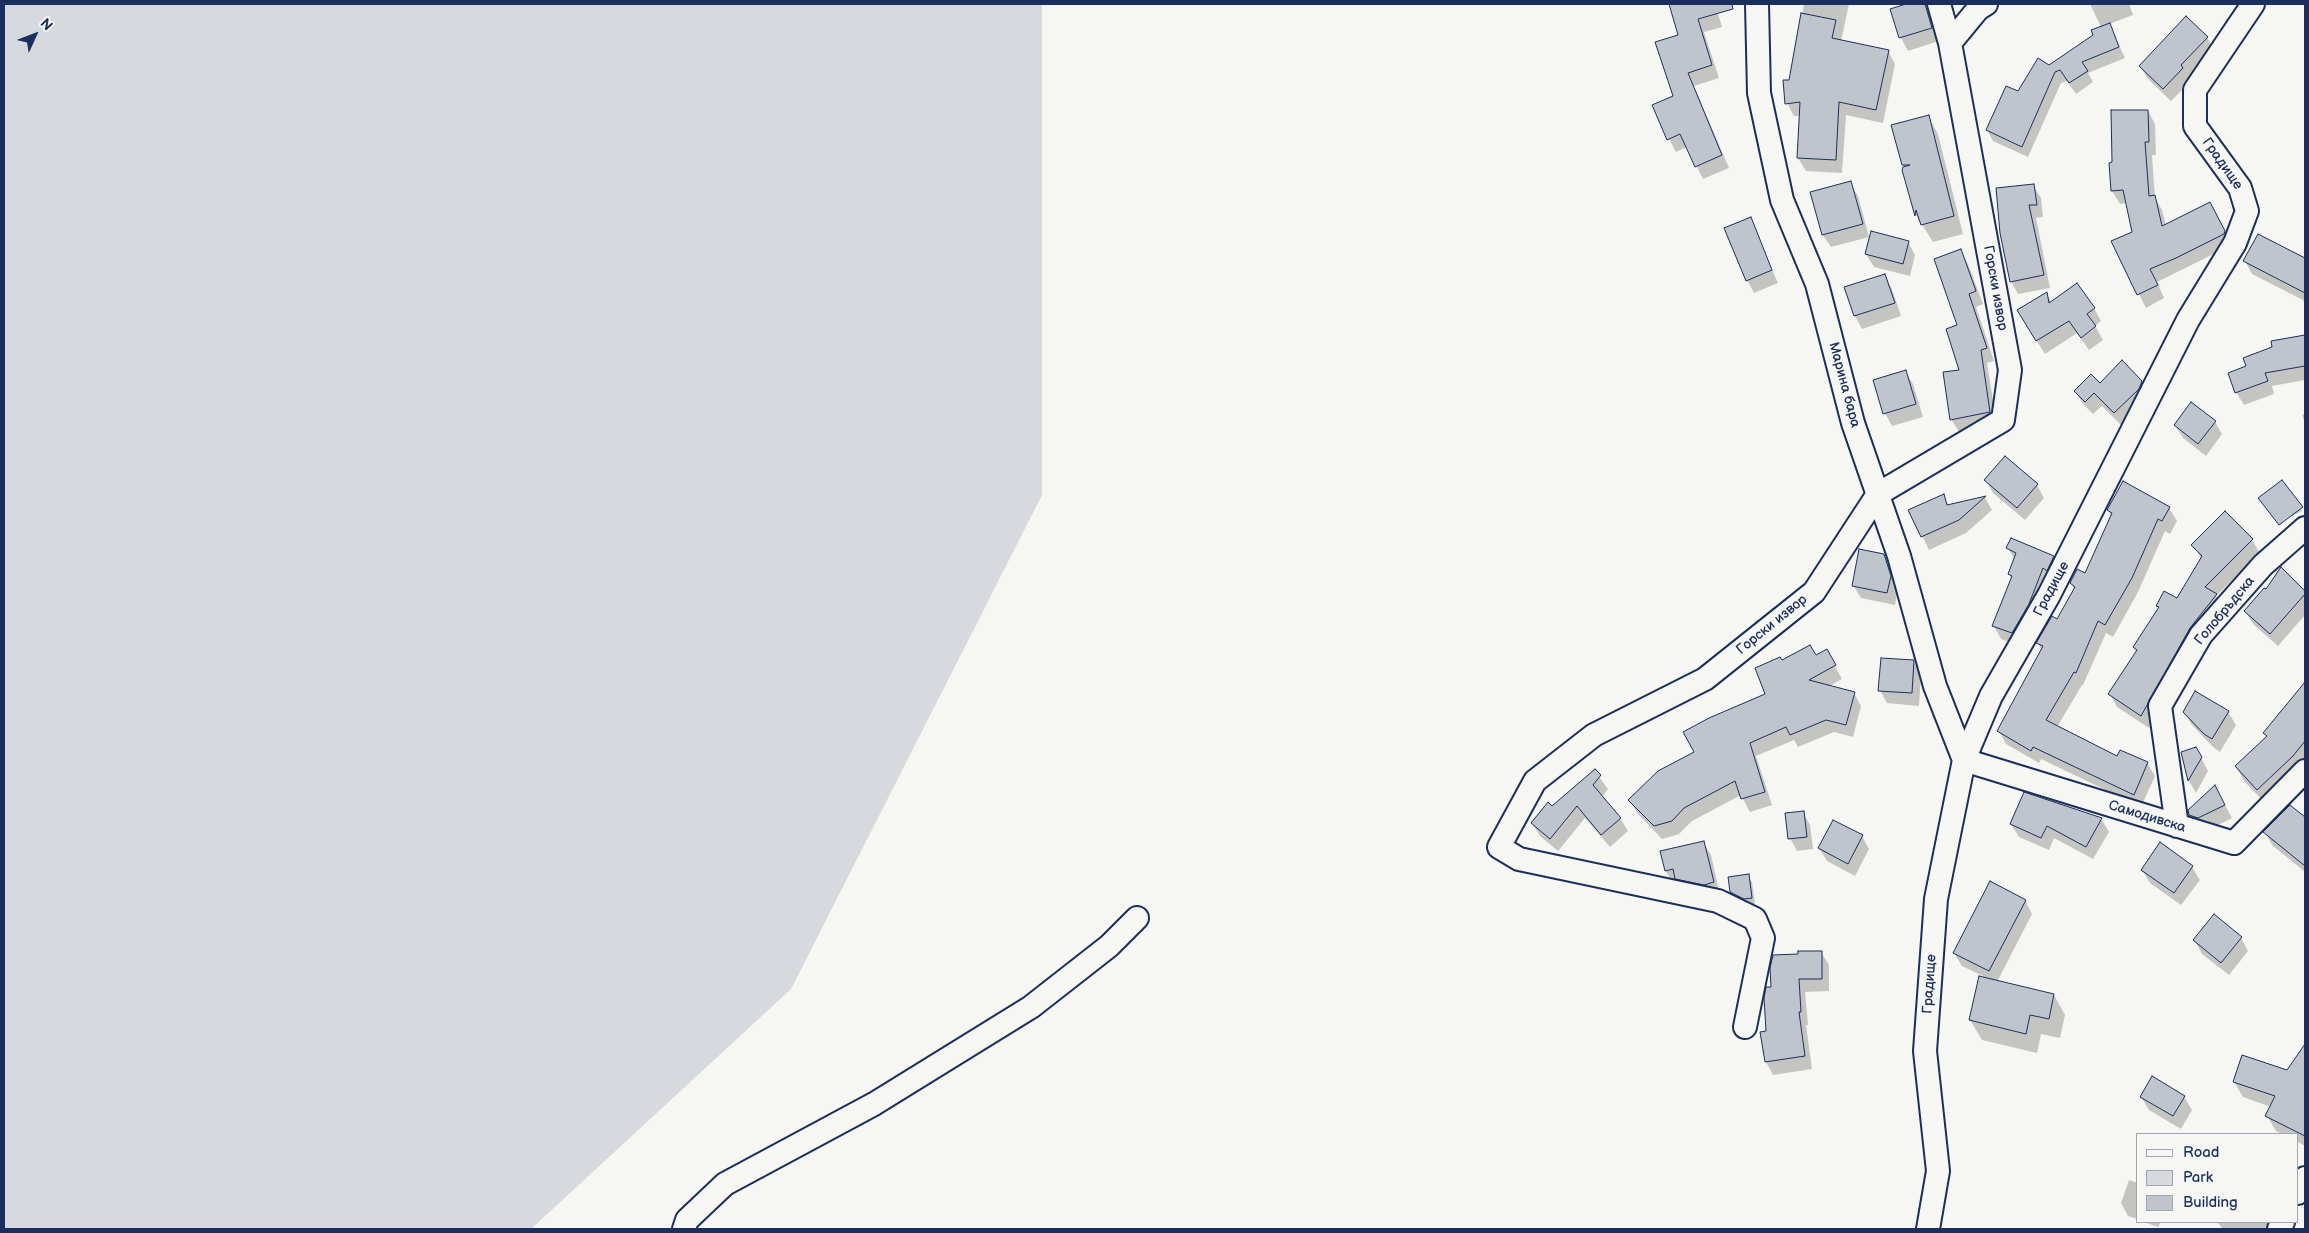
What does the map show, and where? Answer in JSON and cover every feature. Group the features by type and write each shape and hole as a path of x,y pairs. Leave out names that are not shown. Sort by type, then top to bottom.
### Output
{"street":[{"name":"Марина бара","path":"1757,4 1760,93 1782,200 1817,284 1853,423 1899,556 1935,686 1964,760"},
{"name":"Горски извор","path":"1745,1027 1763,938 1754,919 1718,901 1518,859 1499,847 1535,781 1594,735 1705,679 1814,592 1878,494 2003,420 2010,370 1950,43 1938,4"},
{"path":"1950,43 1978,9 1986,4"},
{"name":"Градище","path":"1928,1229 1938,1171 1925,1051 1936,899 1964,760 1991,696 2049,595 2188,320 2235,243 2247,211 2240,188 2195,126 2194,90 2253,4"},
{"name":"Голобръдска","path":"2177,826 2160,706 2201,635 2263,565 2305,528"},
{"name":"Самодивска","path":"1964,760 2234,843 2305,772"},
{"path":"684,1229 687,1220 725,1184 874,1104 1031,1007 1109,946 1137,918"},
{"path":"2299,1191 2305,1178"}],"green space":[{"path":"4,4 1042,4 1042,495 791,989 531,1229 4,1229"}],"building":[{"path":"1669,4 1732,4 1733,9 1698,19 1712,65 1688,73 1722,155 1695,167 1680,134 1667,140 1652,105 1673,96 1655,42 1678,35"},
{"path":"1906,4 1925,4 1932,28 1899,38 1890,9"},
{"path":"1801,13 1836,20 1832,38 1889,50 1876,110 1839,102 1836,160 1797,158 1800,102 1785,104 1783,80 1789,80"},
{"path":"2186,16 2208,37 2181,65 2183,68 2163,89 2139,66"},
{"path":"2110,23 2119,47 2082,62 2088,71 2069,83 2060,70 2055,72 2022,147 1986,130 2006,86 2018,91 2038,58 2049,65 2093,35 2091,30"},
{"path":"2111,110 2148,110 2149,142 2145,142 2149,196 2155,195 2162,226 2210,202 2225,231 2224,234 2150,269 2158,285 2137,295 2111,241 2132,232 2123,190 2111,191 2109,163 2112,162"},
{"path":"1929,115 1954,216 1921,225 1916,210 1915,216 1902,170 1903,167 1910,165 1902,165 1891,125"},
{"path":"1851,181 1863,224 1822,235 1810,192"},
{"path":"2034,184 2037,205 2029,205 2044,275 2010,282 2000,233 1996,188"},
{"path":"1751,217 1772,270 1746,281 1724,228"},
{"path":"1871,231 1909,241 1903,264 1865,254"},
{"path":"2258,234 2305,258 2305,293 2243,261"},
{"path":"1961,249 1976,291 1969,294 1987,348 1981,350 1990,412 1950,420 1943,372 1959,370 1946,329 1957,325 1934,259"},
{"path":"1885,274 1895,303 1854,316 1844,287"},
{"path":"2077,283 2095,308 2087,314 2096,326 2081,338 2069,321 2036,341 2017,310 2047,292 2049,303"},
{"path":"2305,335 2305,366 2265,373 2268,381 2235,393 2228,373 2246,366 2243,358 2272,347 2271,341"},
{"path":"2122,360 2142,381 2139,389 2114,413 2094,393 2085,402 2074,391 2091,374 2100,383"},
{"path":"1906,370 1916,404 1883,414 1873,380"},
{"path":"2191,402 2216,421 2198,444 2174,425"},
{"path":"2005,456 2038,484 2017,508 1984,480"},
{"path":"2282,480 2303,507 2279,525 2258,498"},
{"path":"2123,481 2170,507 2162,521 2158,519 2132,578 2105,625 2098,621 2076,673 2074,672 2046,720 2117,756 2120,750 2148,762 2134,795 2033,747 2031,751 1997,731 2043,646 2036,643 2052,616 2057,619 2075,587 2070,583 2077,569 2085,573 2112,513 2107,510"},
{"path":"1944,494 1947,505 1986,496 1959,520 1921,537 1908,510"},
{"path":"2225,511 2253,539 2205,587 2217,594 2190,628 2141,716 2108,694 2137,650 2133,647 2159,607 2156,606 2164,591 2177,598 2202,556 2191,545"},
{"path":"2011,538 2054,556 2047,571 2043,568 2029,604 2012,633 1992,626 2012,576 2008,574 2016,553 2006,548"},
{"path":"1859,549 1884,554 1891,576 1887,593 1852,586"},
{"path":"2281,567 2305,591 2305,594 2270,634 2244,611 2264,588 2266,589"},
{"path":"1810,645 1816,655 1827,649 1836,665 1809,680 1855,692 1846,725 1826,720 1790,735 1786,727 1750,743 1765,792 1741,799 1735,781 1684,808 1672,821 1654,826 1628,800 1658,771 1694,752 1683,732 1709,718 1765,694 1755,668 1780,657 1782,660"},
{"path":"1881,658 1914,660 1912,693 1878,691"},
{"path":"2305,682 2305,741 2293,756 2257,790 2235,766 2267,736 2263,733"},
{"path":"2195,691 2229,711 2212,739 2204,734 2183,712"},
{"path":"2196,747 2202,757 2188,781 2181,752"},
{"path":"1595,769 1601,775 1593,785 1621,818 1601,835 1577,806 1550,839 1531,823 1548,802 1552,806"},
{"path":"2215,785 2225,805 2198,818 2189,815 2188,810"},
{"path":"2024,792 2102,818 2086,847 2047,826 2041,838 2010,824"},
{"path":"2290,805 2305,817 2305,866 2263,832"},
{"path":"1804,811 1807,837 1788,839 1785,813"},
{"path":"1833,820 1863,835 1848,864 1818,848"},
{"path":"1704,841 1714,882 1704,885 1675,879 1673,869 1665,871 1660,851"},
{"path":"2160,842 2193,866 2174,893 2141,870"},
{"path":"1749,874 1752,898 1744,899 1730,892 1728,877"},
{"path":"1990,881 2026,900 1989,971 1953,953"},
{"path":"2214,914 2242,937 2221,963 2193,940"},
{"path":"1798,951 1822,951 1822,979 1799,979 1801,1012 1799,1012 1805,1056 1765,1062 1760,1032 1766,1031 1764,998 1766,987 1771,987 1770,968 1773,955 1798,954"},
{"path":"1979,976 2054,994 2049,1019 2030,1015 2026,1034 1969,1020"},
{"path":"2305,1044 2305,1136 2265,1116 2275,1096 2233,1082 2242,1055 2287,1070"},
{"path":"2152,1076 2185,1096 2173,1116 2140,1097"}]}
